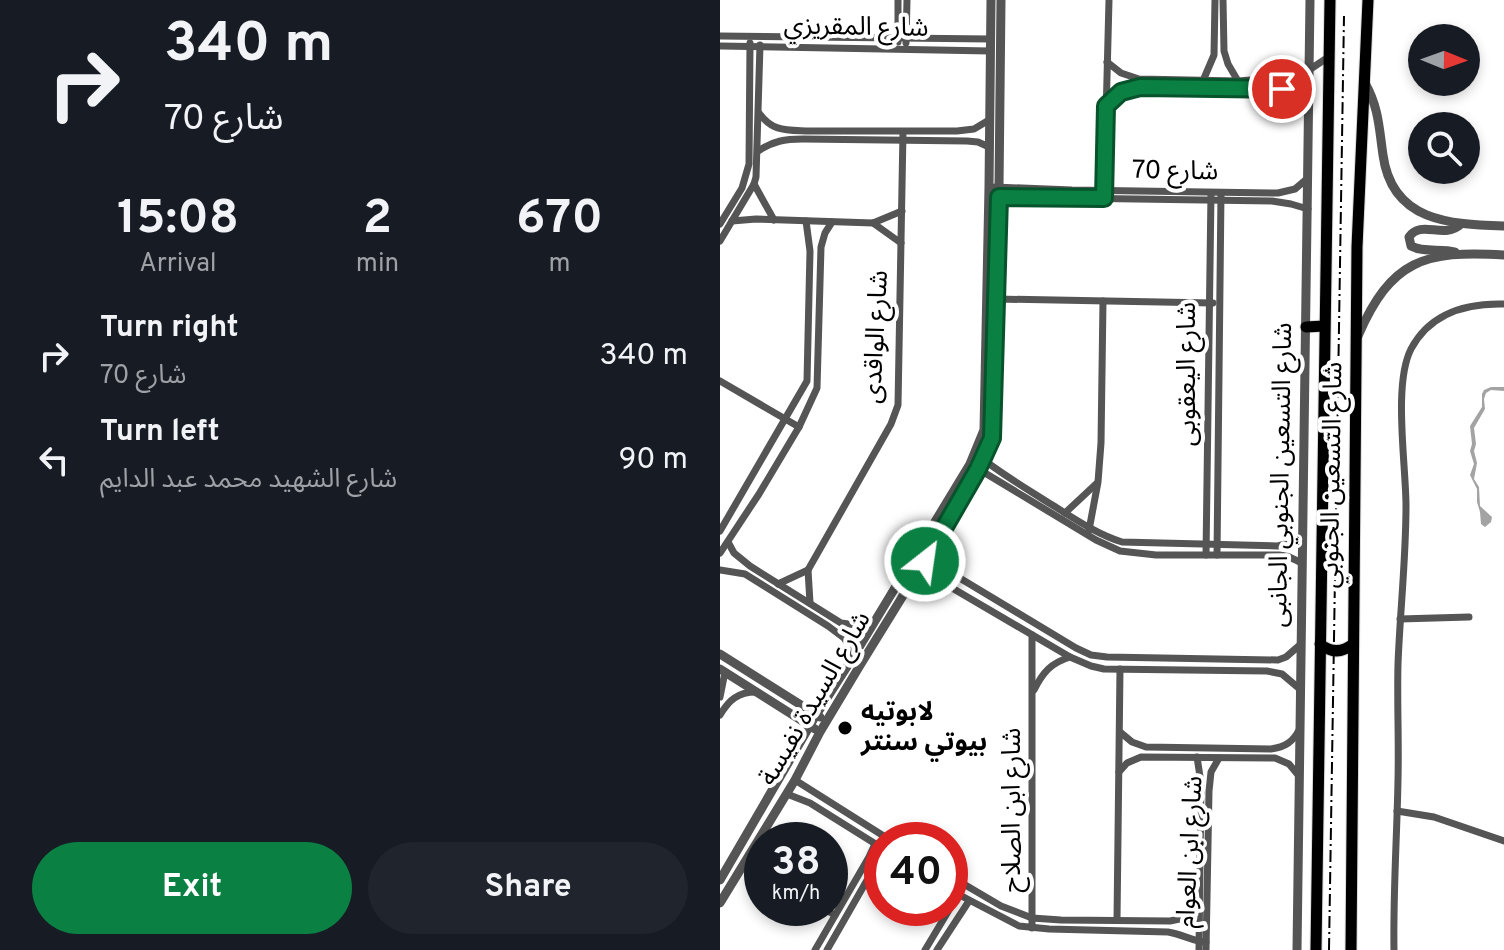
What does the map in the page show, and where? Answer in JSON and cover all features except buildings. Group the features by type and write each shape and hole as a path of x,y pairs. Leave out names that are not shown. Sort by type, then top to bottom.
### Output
{"highway":[{"name":"شارع التسعين الجنوبي","path":"1316,950 1330,0"},
{"name":"شارع التسعين الجنوبي","path":"1351,950 1357,247 1368,0"},
{"path":"1306,327 1324,326"},
{"path":"1320,644 1326,649 1340,651 1353,644"}],"street":[{"path":"898,0 902,49"},
{"path":"902,38 907,0"},
{"name":"شارع السيدة نفيسة","path":"720,880 873,622 990,445 997,299 994,192 989,147 991,0"},
{"name":"شارع السيدة نفيسة","path":"770,822 820,732 933,547 977,461 985,421 1001,0"},
{"path":"1202,85 1214,55 1215,0"},
{"path":"1223,0 1225,58 1238,81"},
{"name":"شارع التسعين الجنوبي الجانبى","path":"1297,950 1310,0"},
{"path":"1104,195 1107,3"},
{"name":"شارع المقريزي","path":"720,36 990,39"},
{"path":"750,37 754,184 774,220"},
{"path":"720,224 742,188 758,151 760,37"},
{"name":"شارع المقريزي","path":"720,46 990,51"},
{"path":"1106,106 1129,88 1279,79 1309,70 1330,56"},
{"path":"1107,62 1132,78 1282,89 1296,94 1309,104"},
{"path":"1365,81 1379,118 1385,167 1394,188 1405,202 1420,213 1438,220 1504,226"},
{"path":"759,113 768,124 787,130 967,141 989,147"},
{"path":"758,151 770,143 788,139 903,136 974,129 989,120"},
{"name":"شارع الواقدى","path":"808,570 897,410 903,136"},
{"name":"شارع 70","path":"994,192 1221,196 1287,192 1308,178"},
{"path":"720,241 754,184"},
{"name":"شارع اليعقوبى","path":"1206,555 1211,196"},
{"name":"شارع 70","path":"1221,196 1272,201 1308,209"},
{"name":"شارع اليعقوبى","path":"1217,555 1221,196"},
{"path":"732,221 873,223 902,211"},
{"path":"720,531 802,391 808,373 810,251 806,221"},
{"path":"720,553 799,427 813,397 818,381 821,247 832,222"},
{"path":"873,223 901,243"},
{"path":"1461,224 1451,231 1417,229 1411,232 1409,240 1416,249 1448,250 1462,255"},
{"path":"1357,340 1373,305 1398,275 1419,261 1431,257 1504,255"},
{"path":"997,299 1219,303"},
{"path":"1089,531 1101,443 1103,301"},
{"path":"1394,950 1400,619 1406,508 1404,377 1410,351 1436,321 1469,306 1504,304"},
{"path":"720,381 799,427"},
{"path":"977,461 1089,531 1121,547 1156,555 1279,555 1302,563"},
{"path":"1063,515 1098,482"},
{"path":"1121,547 1284,546 1303,535"},
{"path":"728,542 748,570 844,638 855,654"},
{"path":"933,547 935,557 943,568 1091,655 1278,660 1301,644"},
{"path":"720,570 748,570 778,584 841,623 873,622"},
{"path":"778,584 808,570 810,603"},
{"path":"916,575 935,578 1070,657 1097,667 1267,671 1282,674 1301,690"},
{"path":"1400,619 1469,617"},
{"path":"828,626 833,618"},
{"name":"شارع ابن الصلاح","path":"1032,635 1032,928"},
{"path":"720,654 827,721"},
{"name":"شارع ابن الصلاح","path":"1033,692 1047,668 1070,657"},
{"path":"1117,920 1120,669"},
{"path":"720,697 722,670 820,732"},
{"path":"720,715 722,705 740,694 756,692"},
{"path":"1119,732 1132,742 1146,747 1271,749 1289,744 1300,728"},
{"path":"1119,772 1127,763 1141,757 1275,758 1289,764 1299,776"},
{"name":"شارع ابن العوام","path":"1197,757 1201,783 1199,910 1203,946"},
{"name":"شارع ابن العوام","path":"1203,946 1209,784 1219,758"},
{"path":"795,780 864,824"},
{"path":"787,794 810,803 864,837"},
{"path":"1397,811 1434,817 1504,841"},
{"name":"شارع السيدة نفيسة","path":"720,903 744,867"},
{"path":"848,895 864,870"},
{"path":"827,950 864,885"},
{"path":"968,887 1001,906 1032,918 1182,920 1199,910"},
{"path":"937,950 969,901 1009,922 1032,928 1168,932 1184,935 1203,946"},
{"path":"815,950 829,926"},
{"path":"925,950 939,926"}],"shaded area":[{"path":"1504,387 1504,391 1491,390 1486,393 1485,409 1474,428 1477,463 1474,479 1479,487 1480,506 1492,517 1485,527 1481,524 1477,489 1470,475 1474,464 1470,451 1470,426 1482,407 1484,390"}],"railway":[{"path":"1329,950 1344,16"}],"place":[{"name":"لابوتيه بيوتي سنتر","path":"845,728"}],"route":[{"path":"925,561 978,469 992,438 999,197 1104,198 1106,106 1125,90 1140,87 1282,89"}]}
